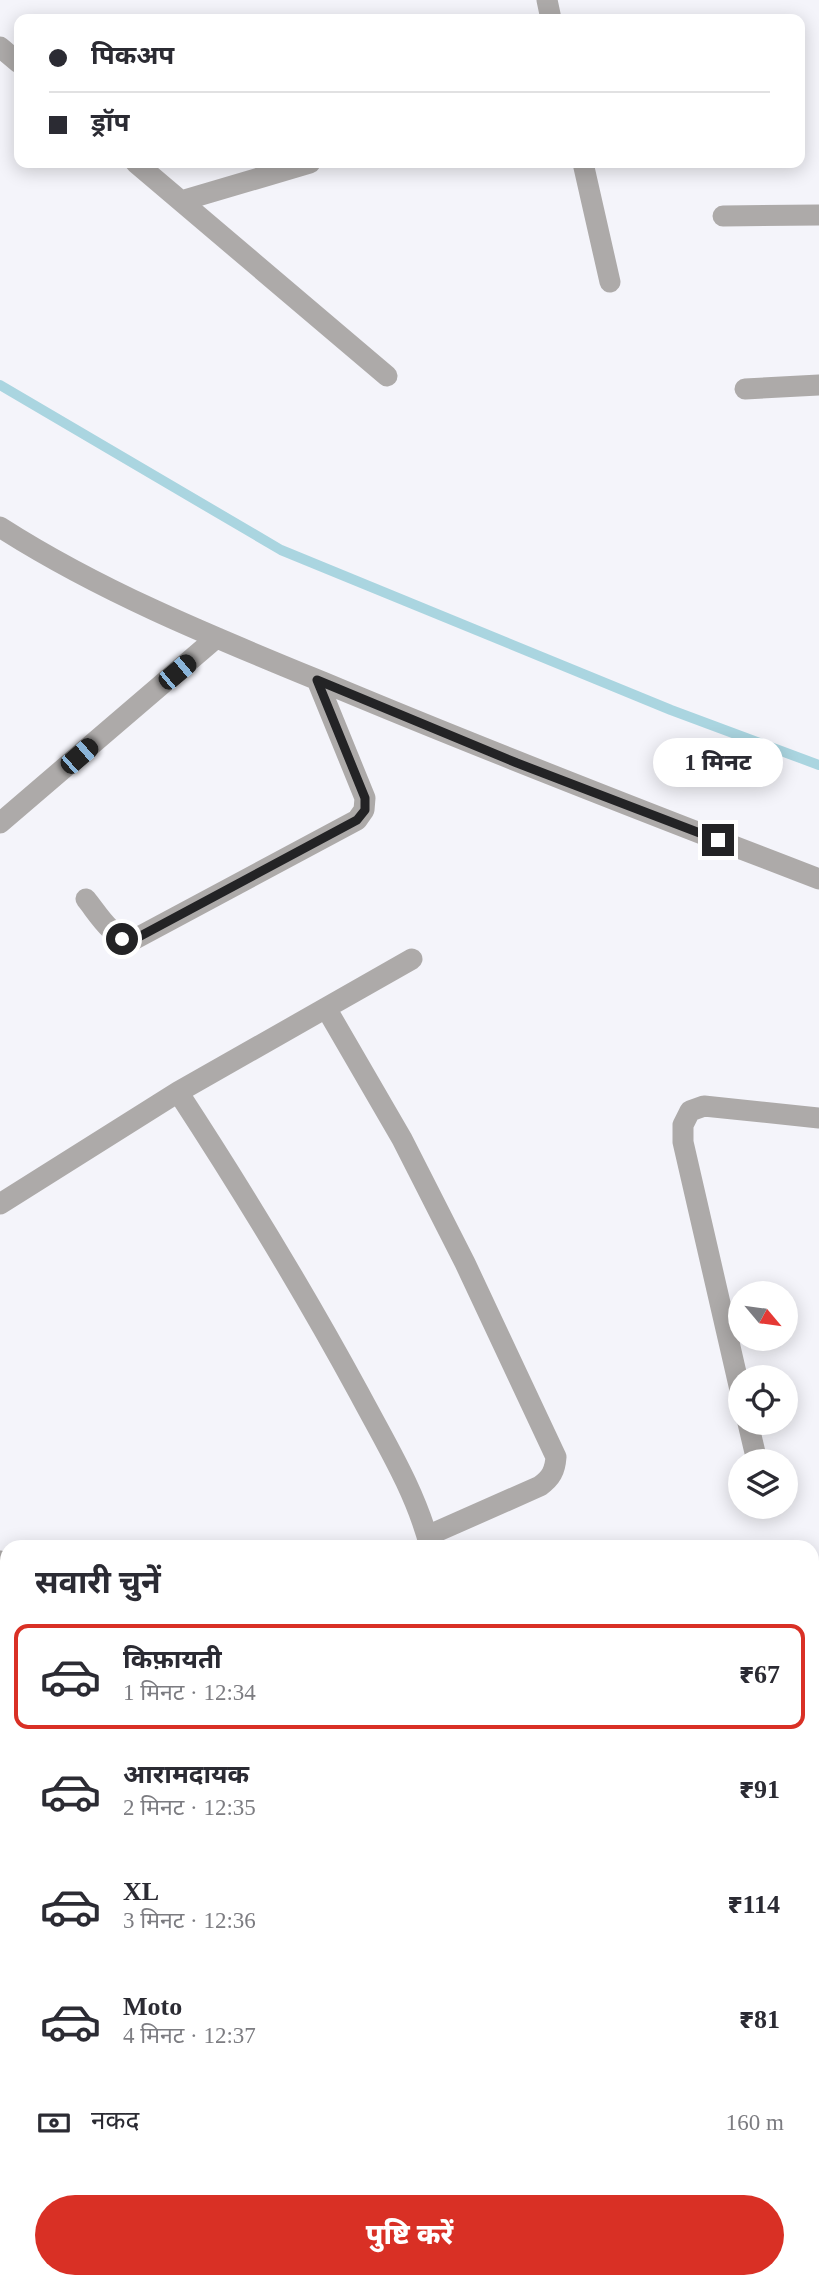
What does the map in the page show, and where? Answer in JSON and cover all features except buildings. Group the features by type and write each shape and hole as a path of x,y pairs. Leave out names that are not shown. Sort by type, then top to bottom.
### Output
{"street":[{"path":"0,47 14,59"},
{"path":"142,168 387,376"},
{"path":"181,201 293,168"},
{"path":"584,168 610,282"},
{"path":"723,216 819,215"},
{"path":"745,389 819,385"},
{"path":"0,527 44,555 216,638 517,763 819,879"},
{"path":"0,823 216,638"},
{"path":"86,899 113,932 122,939 133,940 357,820 365,810 365,798 317,680"},
{"path":"0,1203 178,1092 412,959"},
{"path":"326,1008 402,1139 465,1263 556,1457 555,1469 550,1479 540,1486 432,1540"},
{"path":"178,1092 250,1202 320,1320 398,1466 419,1510 427,1540"},
{"path":"734,1365 683,1142 683,1125 690,1111 704,1106 819,1118"}],"waterway":[{"path":"0,385 281,550 671,710 819,765"}],"route":[{"path":"122,939 133,940 357,820 365,810 365,798 317,680 517,763 718,840"}]}
